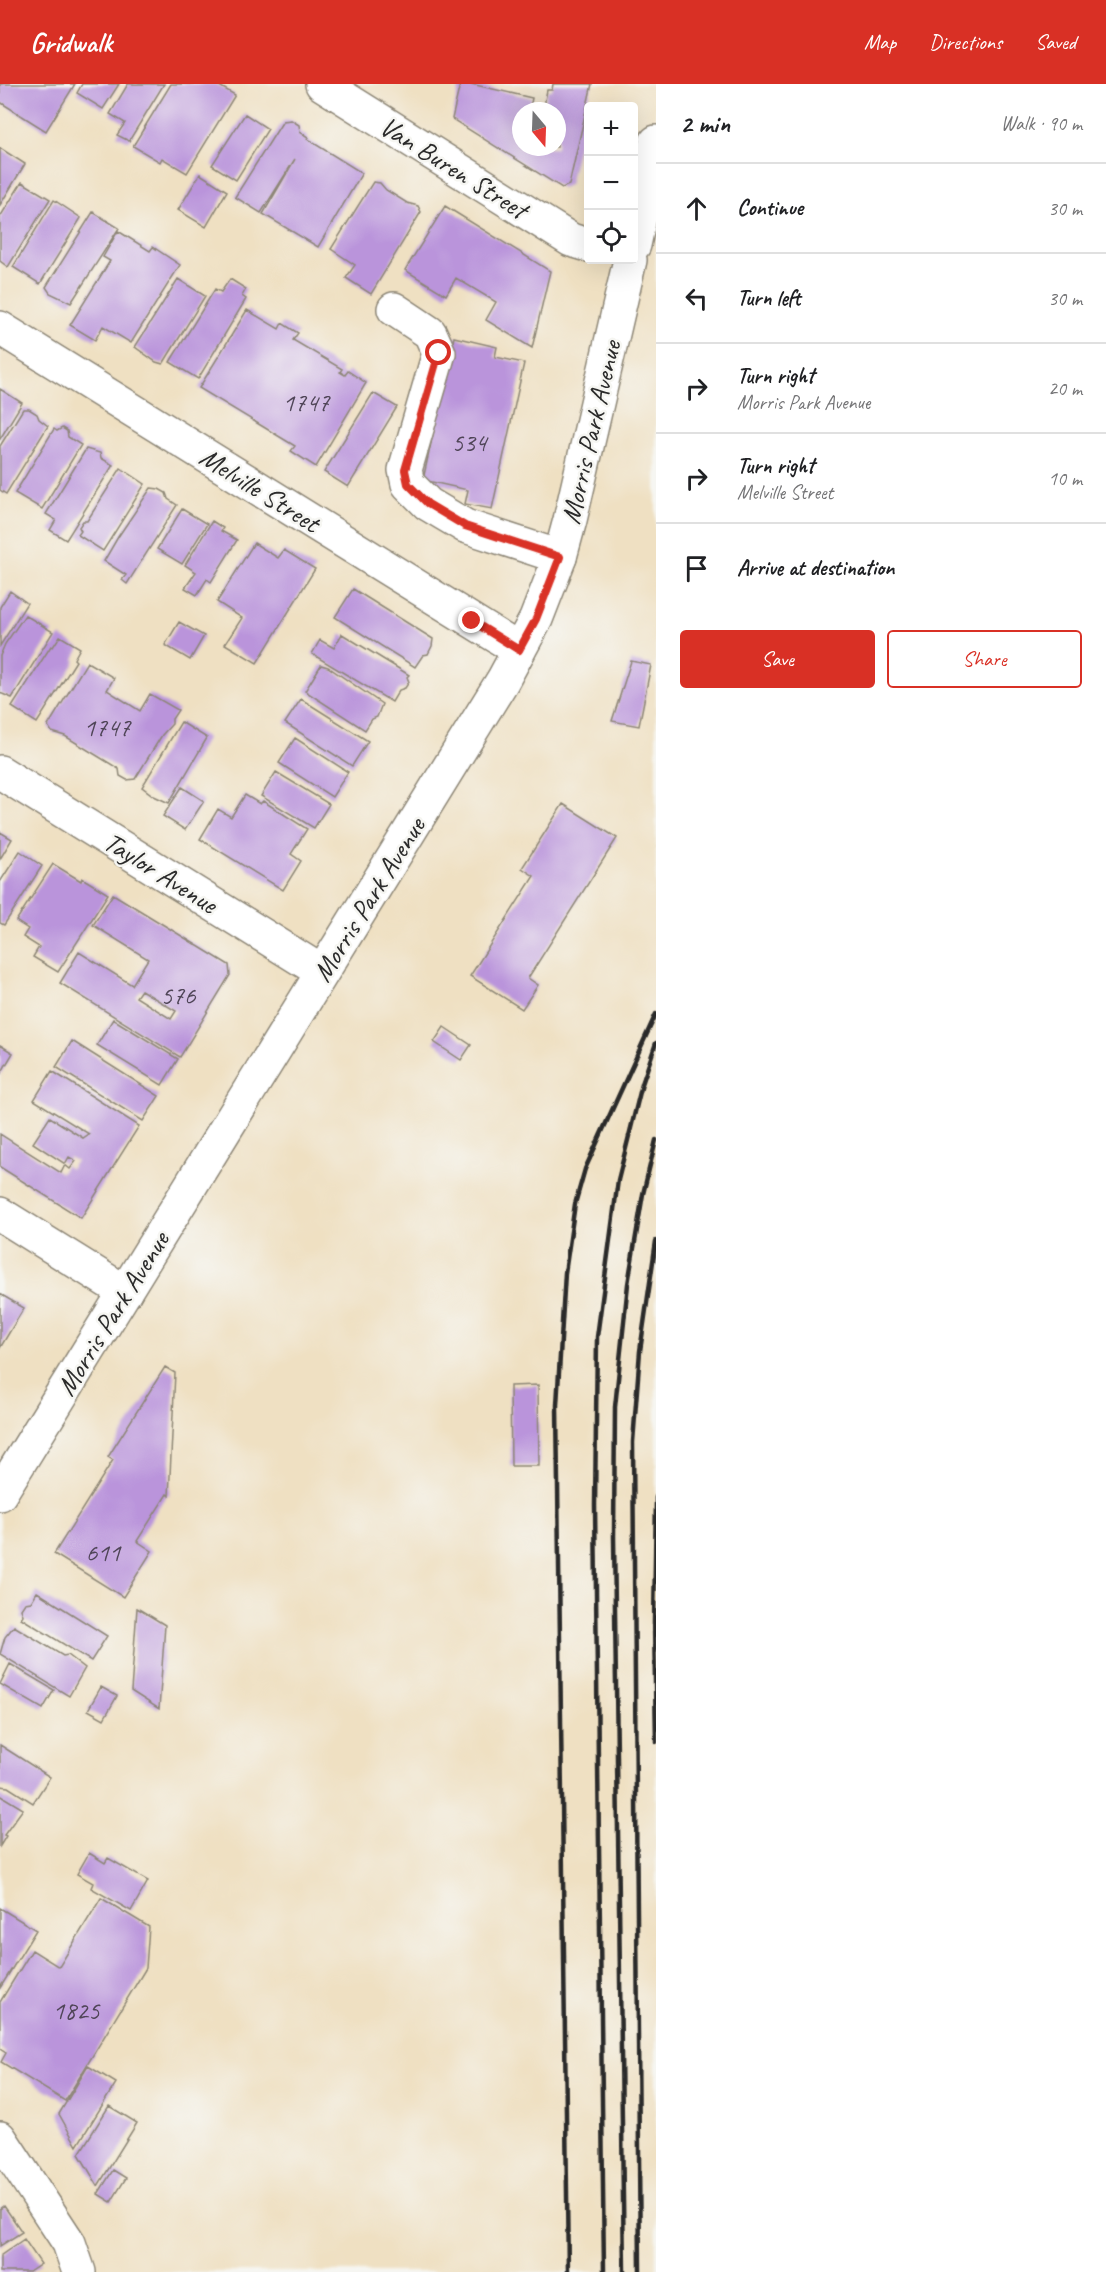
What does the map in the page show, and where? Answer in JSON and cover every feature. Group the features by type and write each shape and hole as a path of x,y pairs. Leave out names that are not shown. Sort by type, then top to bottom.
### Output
{"street":[{"name":"Van Buren Street","path":"322,84 572,240 584,244"},
{"path":"638,223 656,142"},
{"name":"Morris Park Avenue","path":"0,1494 503,680 536,619 560,557 629,264"},
{"path":"394,309 430,333 439,353 405,470 408,484 428,504 465,526 560,557"},
{"name":"Melville Street","path":"0,328 519,650"},
{"name":"Taylor Avenue","path":"0,772 322,972"},
{"path":"0,1214 125,1292"},
{"path":"0,2138 69,2243 79,2272"}],"building":[{"path":"0,84 75,84 46,131 0,102"},
{"path":"82,84 119,84 103,109 77,93"},
{"path":"128,84 164,84 129,141 117,135 125,123 110,114"},
{"path":"171,84 216,84 235,95 187,173 162,158 160,162 133,146"},
{"path":"460,84 471,84 532,98 531,102 512,102 512,156 566,156 566,102 545,102 547,90 552,90 553,84 592,84 588,102 584,102 584,119 569,185 562,188 452,119"},
{"path":"245,114 268,129 236,180 212,165"},
{"path":"291,120 299,125 300,132 308,137 307,139 362,173 318,247 263,214 295,159 261,213 235,197 283,121"},
{"path":"0,148 25,164 0,205"},
{"path":"200,174 227,191 206,227 178,210"},
{"path":"22,182 50,199 8,267 0,261 0,217"},
{"path":"373,182 380,183 386,190 407,203 418,206 421,212 371,294 346,278 355,265 331,249"},
{"path":"54,200 81,218 40,284 13,267"},
{"path":"445,206 550,271 532,348 486,320 496,302 456,278 446,295 405,270"},
{"path":"93,212 119,228 71,303 50,293 46,287"},
{"path":"118,231 150,251 153,247 180,265 131,343 103,326 95,340 70,325 110,261 103,257"},
{"path":"178,279 205,296 163,364 156,362 135,347"},
{"path":"230,279 246,289 242,296 246,299 198,379 170,362 215,289 221,292"},
{"path":"247,310 279,329 282,323 298,333 293,340 342,369 340,372 345,375 348,371 366,383 316,467 291,451 295,446 199,388"},
{"path":"454,337 497,347 495,357 524,363 492,509 465,504 468,490 423,480"},
{"path":"0,389 22,403 0,439"},
{"path":"373,393 397,407 348,487 324,472"},
{"path":"23,409 29,409 37,414 39,419 48,426 6,494 0,490 0,446"},
{"path":"62,428 67,431 68,437 81,445 42,509 15,493 54,429 57,431"},
{"path":"86,449 100,453 101,458 113,465 66,540 50,530 56,520 46,514"},
{"path":"121,468 145,484 103,551 78,535 81,531 79,527 83,521 87,521"},
{"path":"151,488 166,493 168,499 177,505 127,584 122,580 126,575 104,561"},
{"path":"182,509 207,524 182,564 157,549"},
{"path":"212,521 223,528 221,531 237,540 211,582 207,579 197,595 185,588 196,572 185,565"},
{"path":"254,543 278,558 284,550 315,569 257,663 225,644 242,618 217,602"},
{"path":"353,589 433,639 428,654 423,655 415,667 335,617"},
{"path":"10,591 27,603 0,646 0,607"},
{"path":"25,615 53,632 12,698 0,693 0,656 5,644"},
{"path":"179,622 204,636 190,660 165,645"},
{"path":"342,634 409,675 407,677 409,682 405,688 399,690 392,702 312,654 320,640 334,648"},
{"path":"60,636 80,648 74,659 76,661 37,723 12,707 51,646 53,647"},
{"path":"631,661 651,665 639,726 612,721"},
{"path":"87,662 114,678 107,690 140,711 150,694 178,710 172,719 172,724 162,735 135,779 127,780 120,776 119,769 65,736 52,732 48,726"},
{"path":"321,665 328,667 382,704 377,717 372,719 365,730 305,691"},
{"path":"301,699 368,741 352,766 285,723"},
{"path":"181,722 207,738 169,803 142,787"},
{"path":"295,738 348,772 332,797 279,763"},
{"path":"276,772 329,804 314,828 261,796"},
{"path":"182,787 204,801 185,830 163,816"},
{"path":"245,795 260,804 263,801 307,829 291,854 301,861 283,890 200,839 218,809 231,817"},
{"path":"563,804 617,838 528,978 538,985 522,1009 470,976 534,876 522,868"},
{"path":"0,832 12,839 0,859"},
{"path":"20,851 42,866 4,925 0,923 0,882"},
{"path":"53,864 108,894 58,972 33,957 39,947 23,937 28,929 16,921"},
{"path":"113,894 229,965 230,975 180,1057 60,983 79,952 132,985 148,959 93,925","holes":["141,990 176,1011 171,1019 136,997"]},
{"path":"113,1019 178,1059 162,1085 97,1045"},
{"path":"444,1027 471,1045 461,1060 434,1042"},
{"path":"72,1041 159,1096 143,1121 56,1067"},
{"path":"0,1045 13,1053 0,1075"},
{"path":"52,1071 139,1126 81,1218 0,1167 0,1134 61,1173 65,1165 70,1169 76,1161 69,1157 65,1164 33,1143 50,1117 83,1138 89,1134 34,1100"},
{"path":"0,1294 24,1308 0,1348"},
{"path":"165,1367 175,1373 169,1496 167,1494 137,1541 152,1551 123,1597 54,1554 113,1460 108,1457"},
{"path":"538,1385 539,1466 511,1466 510,1386"},
{"path":"37,1592 107,1636 91,1661 21,1618 23,1615 21,1609 25,1603 31,1602"},
{"path":"137,1608 165,1625 159,1709 131,1691"},
{"path":"14,1626 63,1656 68,1655 85,1668 69,1696 0,1654 5,1637"},
{"path":"10,1664 54,1690 43,1709 0,1684"},
{"path":"101,1687 117,1696 104,1719 88,1710"},
{"path":"0,1745 50,1777 33,1803 8,1787 0,1786"},
{"path":"0,1795 23,1809 4,1835 6,1836 0,1846"},
{"path":"89,1853 105,1863 108,1858 148,1881 131,1911 91,1888 93,1883 77,1874"},
{"path":"101,1898 149,1927 146,1968 65,2101 1,2062 6,2053 0,2049 0,2002 32,1950 59,1967"},
{"path":"0,1908 36,1930 0,1988"},
{"path":"88,2066 116,2083 77,2146 59,2114"},
{"path":"109,2106 137,2123 98,2186 79,2154"},
{"path":"113,2170 126,2178 111,2202 98,2194"},
{"path":"4,2206 22,2232 0,2246 0,2209"},
{"path":"24,2239 41,2264 29,2272 0,2272 0,2256"}],"railway":[{"path":"568,2272 557,1405 565,1273 575,1204 585,1169 656,1014"},
{"path":"604,2272 595,1505 597,1337 618,1180 642,1084 656,1043"},
{"path":"624,2272 614,1537 615,1407 628,1284 643,1194 656,1140"},
{"path":"640,2272 633,1442 640,1351 656,1241"},
{"path":"656,1497 654,1623 656,1742"}],"route":[{"path":"439,353 405,470 408,484 428,504 465,526 560,557 536,619 519,650 472,621"}]}
